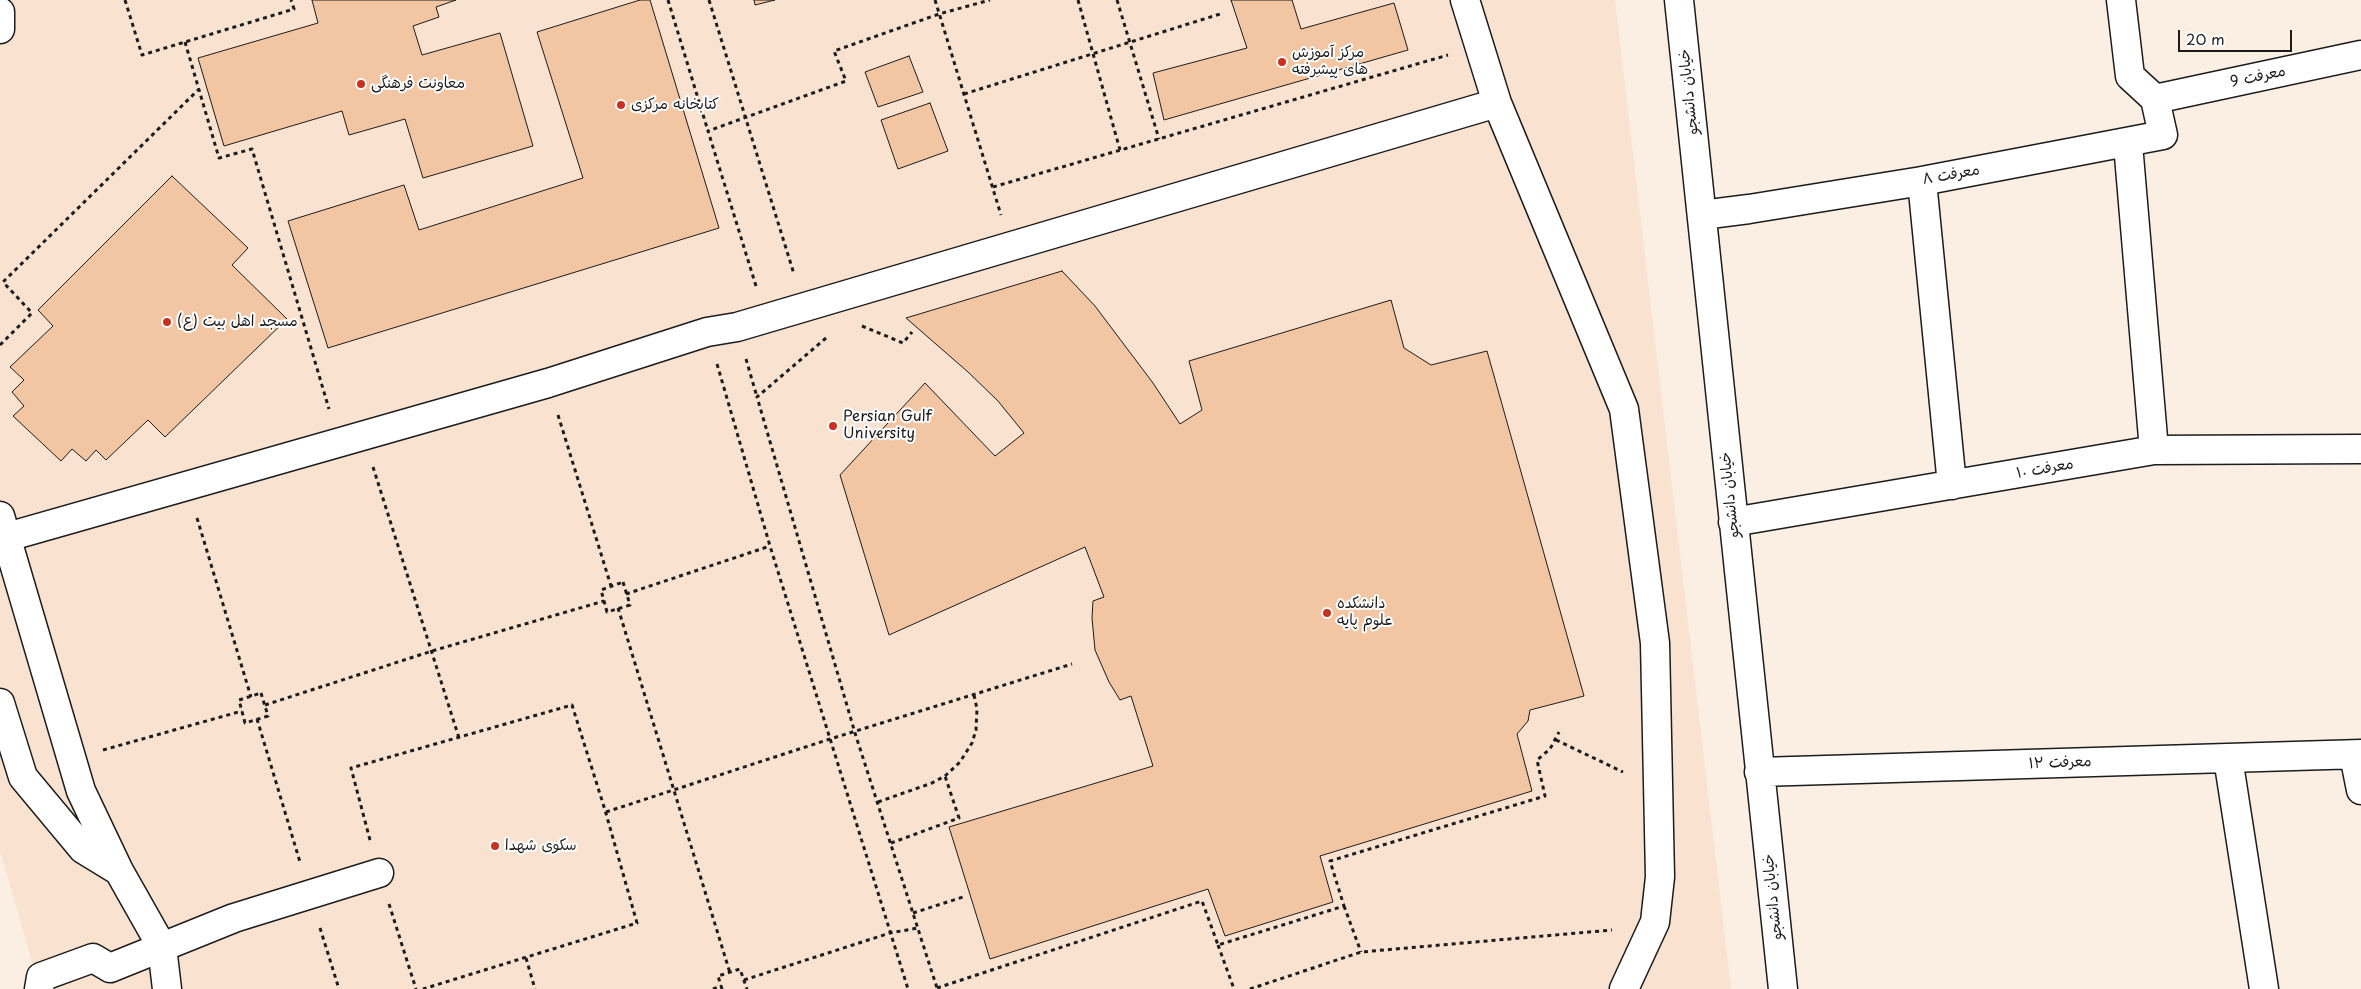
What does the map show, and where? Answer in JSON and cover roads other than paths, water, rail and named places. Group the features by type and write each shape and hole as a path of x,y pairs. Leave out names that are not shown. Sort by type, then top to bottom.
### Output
{"street":[{"path":"1465,0 1496,103 1624,409 1655,643 1660,877 1655,922 1624,989"},
{"name":"خیابان دانشجو","path":"1679,0 1783,989"},
{"path":"2121,0 2130,76 2155,99"},
{"path":"0,12 0,29"},
{"name":"معرفت 9","path":"2155,99 2361,54"},
{"name":"معرفت ۸","path":"1702,215 1922,181 2163,136 2155,99"},
{"path":"167,989 162,947 119,871 81,791 2,531 188,486 352,440 548,383 707,332 766,318 804,306 844,308 1010,246 1496,103"},
{"path":"2128,144 2154,450"},
{"path":"1922,181 1952,485"},
{"name":"معرفت ۱۰","path":"1733,522 2154,450 2361,448"},
{"path":"0,703 23,777 83,849 119,871"},
{"path":"2358,755 2361,790"},
{"name":"معرفت ۱۲","path":"1759,772 2358,755"},
{"path":"2228,758 2264,989"},
{"path":"39,989 40,977 93,958 108,979 162,947 234,918 379,874"}],"place":[{"name":"مرکز آموزش های پیشرفته","path":"1282,62"},
{"name":"معاونت فرهنگی","path":"361,84"},
{"name":"کتابخانه مرکزی","path":"621,105"},
{"name":"مسجد اهل بیت (ع)","path":"167,322"},
{"name":"Persian Gulf University","path":"833,426"},
{"name":"دانشکده علوم پایه","path":"1327,613"},
{"name":"سکوی شهدا","path":"495,846"}]}
